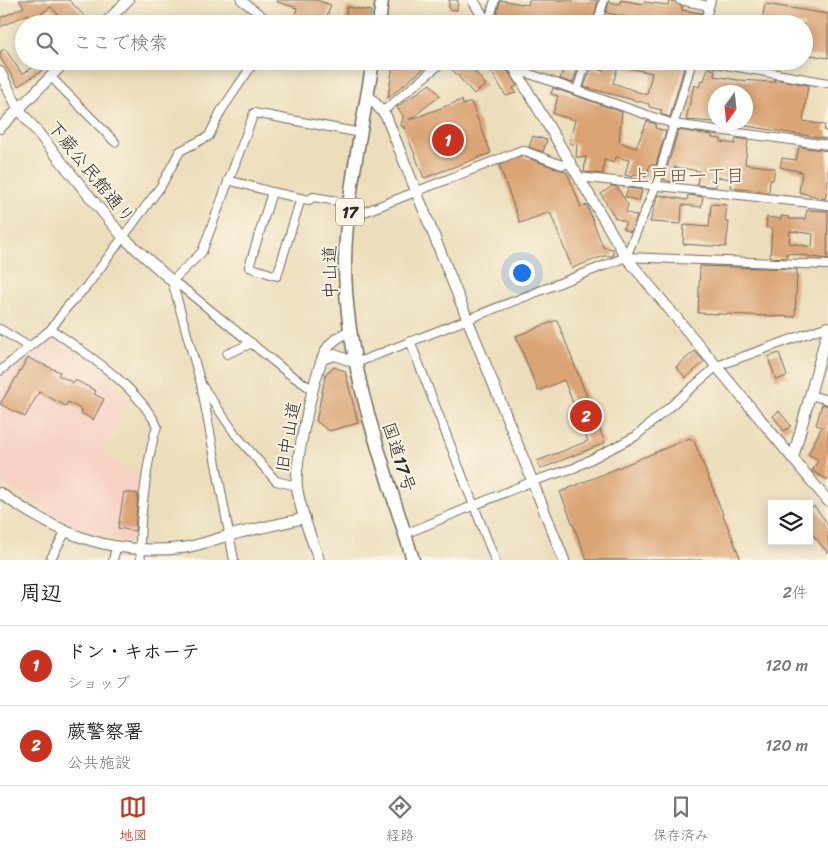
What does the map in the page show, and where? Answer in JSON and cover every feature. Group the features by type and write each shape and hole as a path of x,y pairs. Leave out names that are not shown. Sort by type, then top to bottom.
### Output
{"highway":[{"path":"380,15 382,0"},
{"name":"中山道","path":"356,363 350,331 345,263 351,202 372,70"},
{"name":"国道17号","path":"356,363 365,407 413,560"}],"street":[{"path":"113,15 128,0"},
{"path":"241,0 261,15"},
{"path":"473,0 482,15"},
{"path":"490,15 494,0"},
{"path":"600,15 604,0"},
{"path":"680,0 710,3"},
{"path":"0,128 56,70"},
{"path":"0,371 51,329 161,186 180,151 209,136 221,111 249,70"},
{"path":"382,112 433,70"},
{"path":"515,70 626,256 828,501"},
{"path":"577,91 583,70"},
{"path":"626,256 656,185 689,70"},
{"path":"754,70 828,83"},
{"name":"下蕨公民館通り","path":"0,72 18,108 123,237 172,281"},
{"path":"518,75 527,73 673,124 828,145"},
{"path":"50,76 115,142"},
{"path":"368,95 382,112 416,192 564,560"},
{"path":"172,281 202,252 254,114 361,133"},
{"path":"349,218 522,150 562,166 571,163"},
{"path":"579,177 828,205"},
{"path":"228,180 301,198 351,202"},
{"path":"272,192 249,267 278,276 301,198"},
{"path":"322,359 335,355 356,363 626,256 828,265"},
{"path":"172,281 313,390"},
{"path":"172,281 201,384 234,560"},
{"path":"405,534 534,482 574,468 636,436 717,366 828,326"},
{"path":"0,329 29,347"},
{"path":"51,329 108,370 151,415 157,426 152,440 140,555"},
{"path":"793,458 828,330"},
{"name":"旧中山道","path":"319,560 297,486 301,441 322,359 332,343 350,331"},
{"path":"410,341 495,560"},
{"path":"227,354 252,343"},
{"path":"201,384 236,435 276,481 297,486"},
{"path":"810,395 828,400"},
{"path":"0,493 66,531 88,541 140,555 184,548 305,518"},
{"path":"50,560 66,531"},
{"path":"113,560 116,548"}],"shaded area":[{"path":"52,338 100,372 131,399 101,454 142,477 134,542 88,535 0,481 0,380"}],"building":[{"path":"19,0 69,0 83,15 59,15 51,7 42,15 15,15 15,20 0,27 0,18 24,7"},
{"path":"277,0 317,0 331,5 327,15 298,15 295,14 297,8 277,2"},
{"path":"449,0 458,0 457,10 449,9"},
{"path":"500,0 528,5 529,0 598,0 594,15 497,15"},
{"path":"621,0 643,4 644,2 668,5 669,1 682,6 682,10 701,13 701,15 617,15 606,13 609,2 620,4"},
{"path":"765,4 828,14 828,58 813,56 813,15 763,15"},
{"path":"347,7 371,11 370,15 346,15"},
{"path":"5,49 15,64 15,70 19,70 22,74 29,70 42,70 18,86 0,57 0,52"},
{"path":"392,70 422,70 388,98"},
{"path":"453,70 474,70 486,85 474,94"},
{"path":"491,70 507,70 517,86 513,88 516,93 506,96"},
{"path":"563,70 577,71 573,83 560,79"},
{"path":"590,70 617,70 613,83 647,95 652,73 637,70 683,70 670,117 660,114 662,110 649,107 649,104 584,87"},
{"path":"707,70 715,70 714,76 738,80 774,82 775,79 808,85 803,121 825,125 824,131 828,131 828,139 753,127 753,85 708,85 708,121 686,120 694,85 699,87 701,80 704,81"},
{"path":"430,84 440,96 409,120 462,100 463,105 471,102 491,153 424,178 404,127 401,126 403,116 397,107"},
{"path":"553,88 622,112 619,142 636,148 647,121 656,124 655,128 666,131 656,165 650,165 646,177 634,174 633,177 625,175 629,160 616,157 614,163 604,160 603,174 584,172 586,157 576,157 577,145 569,143 575,120 553,114 558,96 551,94"},
{"path":"678,130 712,135 712,138 721,139 721,142 735,144 736,138 748,140 745,164 775,168 773,180 770,180 769,192 731,188 732,179 717,177 716,187 697,185 699,171 675,167 672,182 664,180"},
{"path":"533,136 547,140 543,152 529,147"},
{"path":"799,147 828,151 828,182 825,199 799,192 802,172 780,167 782,158 796,160"},
{"path":"522,156 567,172 581,207 587,205 603,247 613,249 613,256 604,256 572,268 550,212 520,223 499,165"},
{"path":"612,186 617,187 628,205 626,212 637,216 631,232 623,229 626,222 615,218 601,194"},
{"path":"628,188 642,190 639,201 625,197"},
{"path":"658,195 687,200 688,195 703,197 701,207 682,205 681,224 650,222"},
{"path":"711,204 727,205 725,222 729,222 726,247 683,244 684,225 709,227"},
{"path":"807,210 828,211 827,259 787,253 787,258 770,257 772,228 766,228 767,217 781,219 781,216 789,217 789,219 805,219","holes":["790,231 813,234 812,247 789,243"]},
{"path":"700,266 797,269 795,317 698,313"},
{"path":"557,320 605,443 540,469 537,461 588,441 564,380 538,391 516,336"},
{"path":"695,351 704,362 686,378 676,367"},
{"path":"779,353 787,376 776,380 768,357"},
{"path":"28,358 60,372 58,375 74,383 75,380 96,391 94,394 104,399 93,420 81,413 82,410 68,402 66,406 39,392 25,417 0,404"},
{"path":"334,367 345,371 358,423 329,431 316,421 326,373"},
{"path":"822,404 828,406 828,480 812,471 818,460 808,454 822,427 816,425"},
{"path":"779,411 791,426 784,431 773,416"},
{"path":"690,438 694,441 741,560 587,560 560,492"},
{"path":"124,492 138,494 135,531 118,528"},
{"path":"813,507 828,524 828,553 813,535"}],"place":[{"name":"ドン・キホーテ","path":"448,140"},
{"name":"蕨警察署","path":"586,416"}],"district":[{"name":"上戸田一丁目","path":"688,175"}]}
